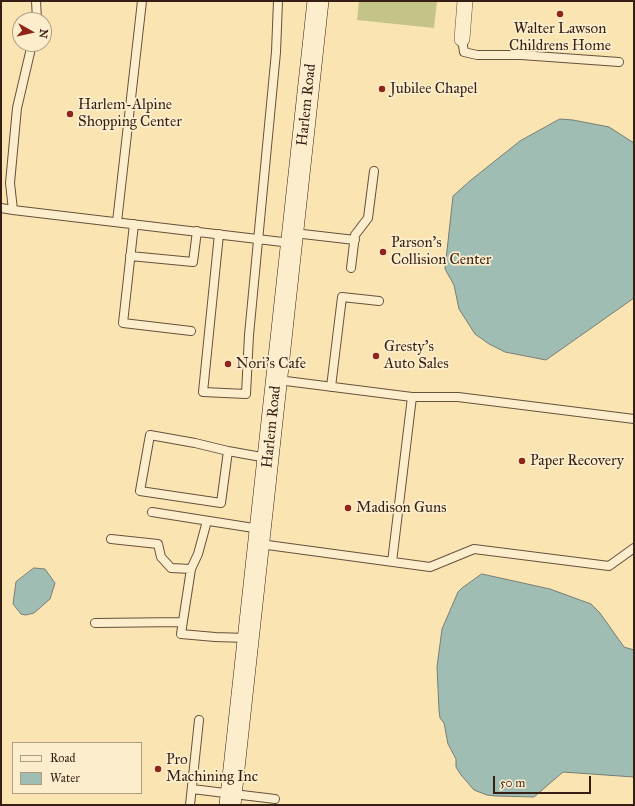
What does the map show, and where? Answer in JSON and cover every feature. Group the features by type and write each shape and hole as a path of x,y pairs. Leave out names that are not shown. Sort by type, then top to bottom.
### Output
{"main road":[{"name":"Harlem Road","path":"231,799 318,1"}],"street":[{"path":"462,39 465,1"}],"lane":[{"path":"36,1 37,12"},
{"path":"117,222 142,1"},
{"path":"219,234 203,392 246,394 258,238 276,52 278,1"},
{"path":"462,39 464,52 477,55 521,55 619,62"},
{"path":"13,210 10,183 17,108 30,52"},
{"path":"351,268 355,235 368,218 374,171"},
{"path":"1,208 258,238 355,240"},
{"path":"134,224 123,323 191,331"},
{"path":"130,256 193,262 197,231"},
{"path":"331,387 342,297 379,301"},
{"path":"277,380 412,398 458,397 634,419"},
{"path":"392,562 412,398"},
{"path":"228,451 220,503 140,491 150,436 195,442 228,451 268,458"},
{"path":"152,512 207,521 260,537 392,562 430,567 474,549 609,566 634,548"},
{"path":"207,521 198,554 191,569 181,634 248,638"},
{"path":"111,539 158,544 161,556 172,568 191,569"},
{"path":"95,623 182,622"},
{"path":"190,805 199,720"},
{"path":"192,789 231,799 275,799"}],"shaded area":[{"path":"359,1 437,1 434,28 357,20"}],"water":[{"path":"560,119 609,127 634,143 634,298 546,360 505,352 489,344 475,334 459,309 454,285 445,269 453,196 520,141"},
{"path":"34,568 45,569 55,583 50,599 34,613 26,615 21,614 13,604 16,582"},
{"path":"482,574 550,589 591,604 600,613 624,647 634,650 634,777 563,772 534,797 487,795 474,790 461,775 456,767 456,759 448,744 444,723 440,718 437,667 442,629 458,592"}],"place":[{"name":"Walter Lawson Childrens Home","path":"560,14"},
{"name":"Jubilee Chapel","path":"382,89"},
{"name":"Harlem-Alpine Shopping Center","path":"70,114"},
{"name":"Parson's Collision Center","path":"383,252"},
{"name":"Gresty's Auto Sales","path":"376,356"},
{"name":"Nori's Cafe","path":"228,364"},
{"name":"Paper Recovery","path":"522,461"},
{"name":"Madison Guns","path":"348,508"},
{"name":"Pro Machining Inc","path":"158,769"}]}
